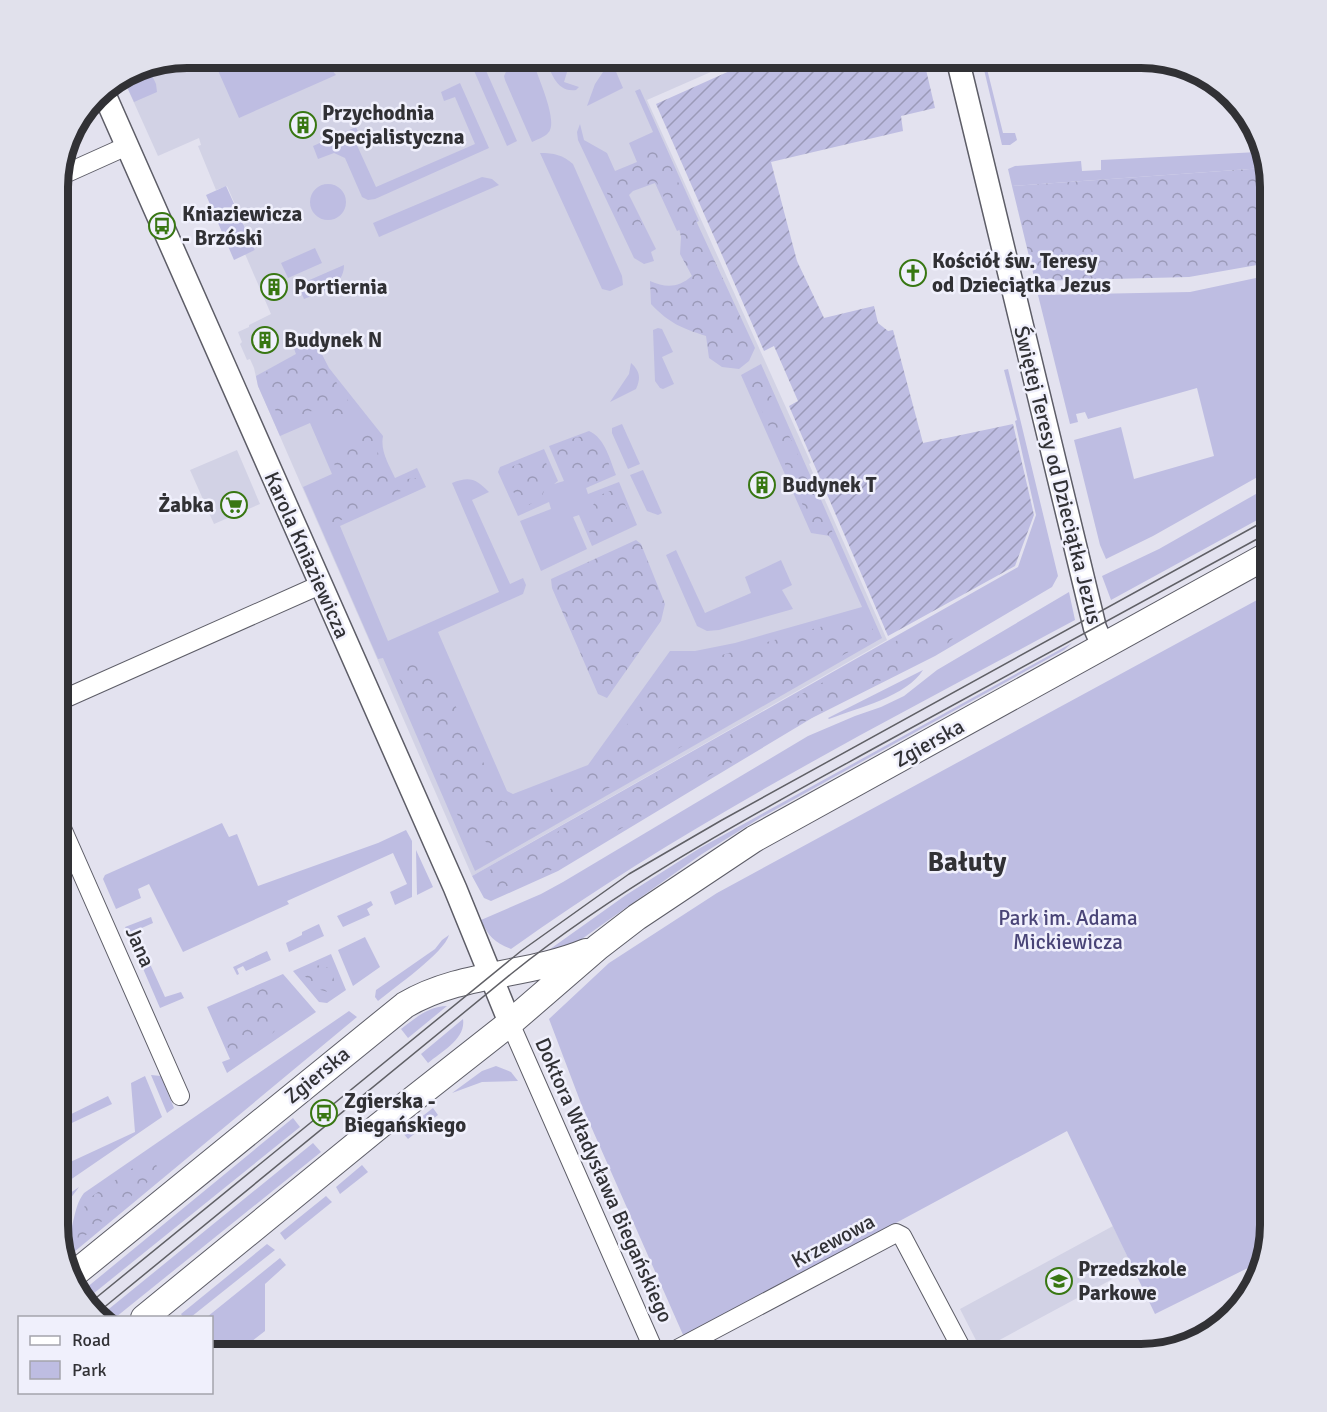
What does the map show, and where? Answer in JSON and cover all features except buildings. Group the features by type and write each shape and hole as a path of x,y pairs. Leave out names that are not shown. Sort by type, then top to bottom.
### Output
{"main road":[{"name":"Zgierska","path":"145,1316 510,1023 598,947 637,917 754,839 1260,560"},
{"name":"Zgierska","path":"77,1271 405,1005 438,989 566,959 598,947"}],"street":[{"name":"Świętej Teresy od Dzieciątka Jezus","path":"960,68 1095,628 1103,646"},
{"name":"Karola Kniaziewicza","path":"106,99 466,912 510,1023"},
{"path":"69,172 127,146"},
{"path":"68,697 321,585"},
{"name":"Jana","path":"68,842 180,1096"},
{"name":"Doktora Władysława Biegańskiego","path":"510,1023 651,1344"},
{"name":"Krzewowa","path":"687,1344 897,1233 902,1236 959,1344"}],"shaded area":[{"path":"187,68 720,68 647,100 811,463 809,464 887,640 472,876 258,386 254,368 250,359 247,360 240,344 242,342 238,332 271,314 245,254 255,250 227,186 216,190 198,146 201,145 199,138 158,156 126,84 163,70"},
{"path":"237,450 260,504 214,524 190,470"},
{"name":"Przedszkole Parkowe","path":"1113,1226 1133,1268 992,1344 978,1344 960,1309"}],"green space":[{"path":"217,68 330,68 336,75 239,118"},
{"path":"341,68 352,68 344,72"},
{"path":"473,68 485,68 517,141 507,146"},
{"path":"508,68 536,68 551,118 551,127 543,137 532,142 504,76"},
{"path":"550,68 568,68 564,82 579,87 576,90 564,88 552,75"},
{"path":"606,68 614,68 623,88 587,106 595,84"},
{"path":"736,68 926,68 935,108 901,116 903,131 771,162 797,261 824,318 874,306 878,323 888,331 893,330 923,443 1013,424 1034,515 1015,566 888,636 789,406 798,401 774,346 764,351 656,104"},
{"path":"984,68 987,68 1003,133 1015,133 1017,140 1010,145 1002,145"},
{"path":"151,73 157,92 134,102 126,84"},
{"path":"460,83 489,148 375,199 368,200 362,197 345,158 334,153 318,159 313,146 356,127 361,138 355,141 376,187 475,144 455,97 444,101 441,92"},
{"path":"640,89 699,221 677,231 655,183 633,191 629,195 656,249 651,252 654,261 644,264 634,258 578,140 577,132 580,124 584,140 607,153 615,171 637,162 629,143 653,132 635,91"},
{"path":"653,147 667,158 755,348 749,361 739,369 722,367 709,358 706,336 676,324 651,304 650,281 672,286 692,276 680,254 681,237 678,224 656,182 630,190 627,196 645,230 630,234 610,202 606,190 617,178 638,163 638,151"},
{"path":"1254,152 1257,168 1012,186 1008,169 1015,166 1081,161 1082,171 1101,170 1101,160"},
{"path":"540,153 558,155 573,164 622,276 623,285 610,291 602,289"},
{"path":"1257,168 1260,187 1260,262 1257,265 1189,277 1035,281 1012,186"},
{"path":"482,177 492,179 499,185 379,237 373,223"},
{"path":"328,184 341,189 346,202 341,215 328,220 315,215 310,202 315,189"},
{"path":"226,186 255,250 234,260 206,195"},
{"path":"315,248 322,263 288,278 281,263"},
{"path":"344,265 336,284 304,299 298,285"},
{"path":"1260,277 1260,476 1153,536 1106,559 1100,545 1074,440 1121,427 1134,479 1214,456 1197,388 1088,419 1085,412 1076,414 1078,422 1070,424 1038,295 1190,292"},
{"path":"662,329 673,352 662,357 674,384 663,389 655,381 653,330"},
{"path":"311,333 329,368 383,436 384,452 395,478 417,468 426,487 340,526 388,641 499,592 452,483 468,479 480,484 489,492 472,500 510,584 523,578 526,585 523,594 438,632 507,791 513,794 588,765 670,651 695,651 735,643 862,607 830,536 811,533 741,375 761,364 882,638 475,871 383,658 378,659 303,487 332,474 310,423 280,436 258,386 256,376 296,354 292,343"},
{"path":"312,344 361,421 349,421 311,411 296,421 281,421 264,388 264,373 299,355"},
{"path":"631,363 639,375 636,389 610,402 629,374"},
{"path":"1008,369 1058,576 1052,587 935,656 812,718 558,871 491,901 484,898 472,876 1018,567 1036,515 1015,421 1017,420 1004,370"},
{"path":"760,371 850,571 832,539 821,531 813,529 748,378 752,372"},
{"path":"622,424 640,464 628,469 612,433 612,428"},
{"path":"589,431 595,434 603,444 616,475 586,488 588,494 619,482 637,525 592,546 579,515 573,517 587,549 541,571 520,521 551,509 549,502 518,516 498,472 500,467 544,449 558,481 554,484 564,481 549,446"},
{"path":"361,433 375,436 379,458 390,481 416,478 409,487 329,526 331,497 321,491 337,470 331,457 338,455"},
{"path":"590,434 605,452 611,475 588,485 585,476 574,473 566,475 554,447"},
{"path":"539,455 545,459 550,476 542,496 529,505 517,500 513,491 518,479 508,472 511,467"},
{"path":"643,470 662,513 658,515 647,511 630,475"},
{"path":"610,491 619,491 631,518 629,524 595,542 584,522 598,496"},
{"path":"1260,492 1260,518 1111,600 1102,576 1159,549"},
{"path":"636,540 641,544 665,604 661,621 607,698 598,694 552,588 551,579"},
{"path":"676,550 705,613 751,593 745,577 781,560 792,585 782,590 793,609 719,630 707,631 697,626 666,555"},
{"path":"1069,592 1075,620 859,736 717,816 647,858 511,949 496,941 486,930 481,920 563,882 808,736 904,696 937,670"},
{"name":"Park im. Adama Mickiewicza","path":"1260,598 1260,1225 1257,1249 1252,1266 1155,1314 1067,1131 684,1337 582,1106 549,1019 609,963 717,893"},
{"path":"855,617 869,618 875,637 506,846 493,849 481,837 467,837 394,666 410,657 444,688 458,710 502,801 518,804 589,771 634,716 672,658 697,662"},
{"path":"937,618 960,621 958,633 946,645 761,745 543,875 520,885 497,887 488,871"},
{"path":"1072,643 1064,650 760,818 702,854 579,941 546,952 626,895 700,848"},
{"path":"923,670 916,679 894,694 867,706 828,718"},
{"path":"222,823 229,837 237,834 258,886 378,843 406,830 412,841 412,897 395,905 390,892 407,884 393,853 183,952 149,884 138,889 141,898 116,909 103,879 105,875"},
{"path":"416,850 433,887 417,895"},
{"path":"371,901 373,905 367,909 370,915 343,927 337,916"},
{"path":"151,917 153,923 135,931 165,997 181,992 184,998 160,1008 125,927"},
{"path":"319,924 324,936 289,952 286,943"},
{"path":"449,935 429,960 378,1001 375,997 376,990 435,949"},
{"path":"365,937 380,967 353,986 338,950"},
{"path":"267,951 271,960 246,971 243,966 237,969 239,974 237,975 233,967"},
{"path":"331,954 346,990 327,1003 319,1002 293,971"},
{"path":"316,965 331,968 335,984 328,992 317,989 303,974"},
{"path":"283,974 316,1012 227,1073 222,1062 230,1059 207,1007"},
{"path":"283,985 287,1005 274,1032 261,1043 239,1054 227,1047 217,1011 268,986"},
{"path":"447,1006 408,1038 401,1029 428,1011"},
{"path":"349,1011 357,1017 71,1254 69,1234 77,1205 84,1193"},
{"path":"463,1019 461,1033 457,1039 428,1063 421,1054"},
{"path":"496,1066 511,1072 518,1081 482,1082 452,1093 482,1071"},
{"path":"151,1075 161,1076 174,1108 167,1113"},
{"path":"145,1076 162,1117 68,1181 71,1177 68,1163 135,1132 131,1083"},
{"path":"108,1096 112,1104 68,1125 68,1116"},
{"path":"433,1108 438,1115 408,1139 402,1132"},
{"path":"293,1118 300,1127 91,1296 85,1288"},
{"path":"313,1143 321,1152 117,1316 109,1316 105,1312"},
{"path":"154,1160 159,1171 86,1235 77,1239 80,1216 88,1199 140,1163"},
{"path":"362,1165 368,1172 340,1194 336,1187"},
{"path":"79,1187 70,1199 68,1206 68,1194"},
{"path":"326,1196 332,1202 285,1240 280,1233"},
{"path":"267,1244 275,1250 192,1316 181,1314"},
{"path":"280,1258 286,1265 265,1284 265,1331 248,1344 213,1344 213,1316 208,1316"}],"tram line":[{"path":"94,1300 521,951 629,874 722,820 1260,524"},
{"path":"102,1309 511,974 599,909 690,852 784,798 1260,537"}],"place":[{"name":"Przychodnia Specjalistyczna","path":"303,125"},
{"name":"Kniaziewicza - Brzóski","path":"162,226"},
{"name":"Kościół św. Teresy od Dzieciątka Jezus","path":"913,273"},
{"name":"Portiernia","path":"274,287"},
{"name":"Budynek N","path":"265,340"},
{"name":"Budynek T","path":"762,485"},
{"name":"Żabka","path":"234,505"},
{"name":"Zgierska - Biegańskiego","path":"324,1113"},
{"name":"Przedszkole Parkowe","path":"1059,1281"}],"district":[{"name":"Bałuty","path":"967,862"}]}
